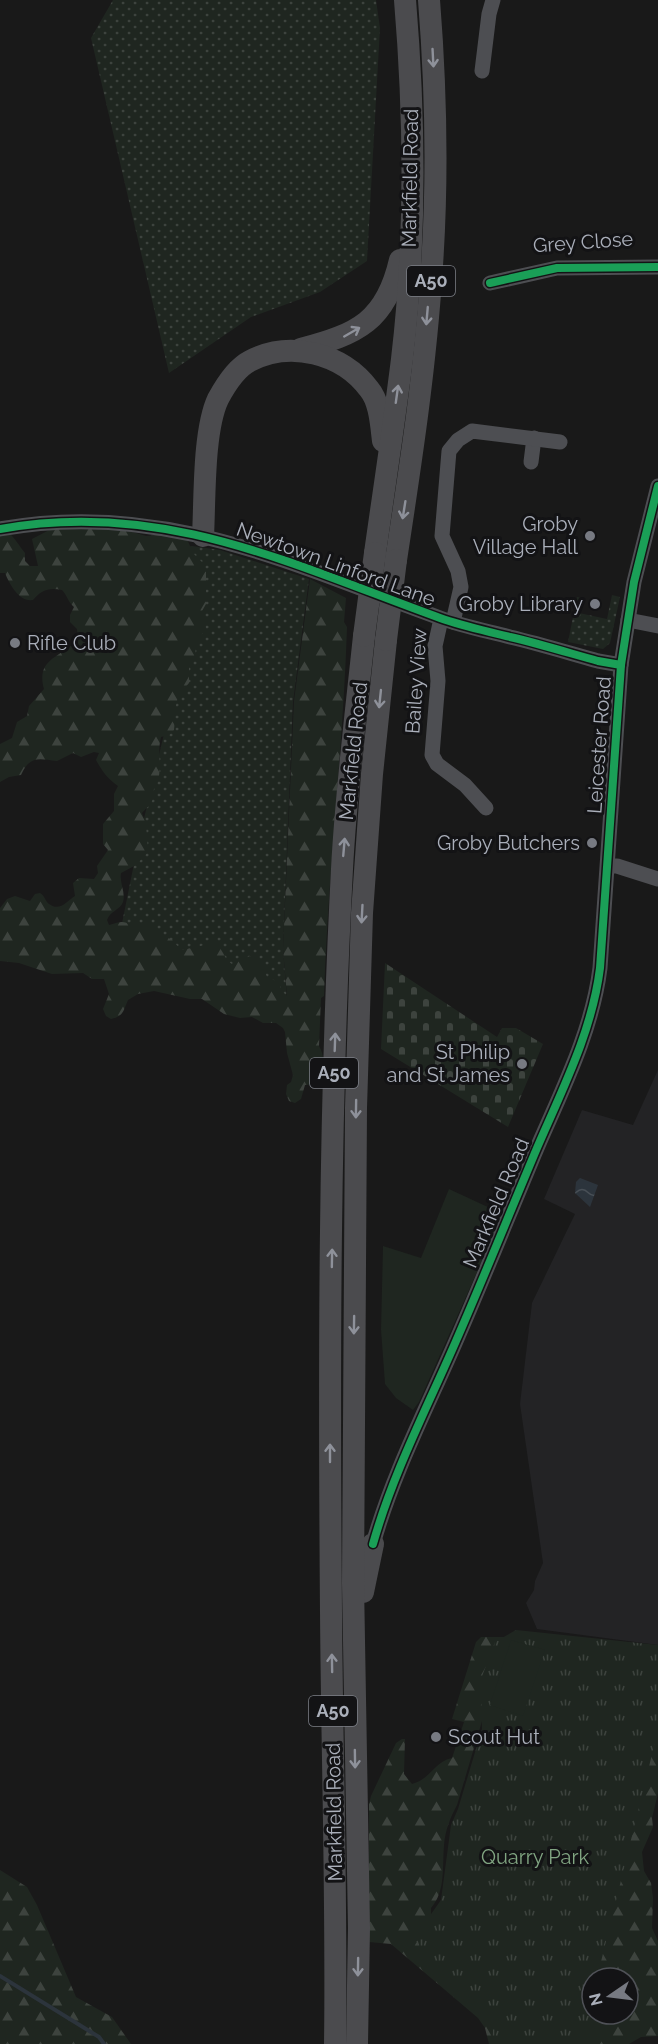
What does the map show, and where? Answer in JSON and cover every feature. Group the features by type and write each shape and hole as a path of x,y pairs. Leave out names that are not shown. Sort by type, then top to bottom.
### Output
{"highway":[{"name":"Markfield Road","path":"335,2044 336,1931 330,1369 334,1067 342,866 385,556 386,473 402,359 411,212 413,123 405,0"},
{"name":"Markfield Road","path":"385,556 412,452 425,349 432,264 435,96 429,0"},
{"path":"203,536 209,435 218,400 232,376 248,362 280,351 297,350 348,335 365,323 391,291 411,212"},
{"path":"297,350 317,354 344,365 371,390 380,417 386,473"},
{"name":"Markfield Road","path":"357,2044 359,1928 353,1667 356,1143 362,925 372,774 375,638"},
{"path":"353,1667 361,1604 373,1544"}],"street":[{"path":"482,71 489,14 493,0"},
{"name":"Grey Close","path":"511,269 555,260 658,259"},
{"path":"490,283 557,268 658,267"},
{"name":"Bailey View","path":"465,810 482,803 465,785 437,764 432,755 438,681 435,646 461,587 458,571 442,537 448,451 458,440 472,431 560,442"},
{"path":"531,462 534,438"},
{"name":"Leicester Road","path":"608,866 610,805 621,665 634,582 658,486"},
{"name":"Newtown Linford Lane","path":"0,529 31,523 56,522 129,524 203,536 250,548 447,621 621,665"},
{"path":"628,620 658,626"},
{"path":"608,866 658,879"},
{"name":"Markfield Road","path":"373,1544 419,1422 456,1342 582,1041 598,987 608,866"}],"shaded area":[{"path":"658,1070 658,1645 537,1629 526,1603 534,1590 535,1581 543,1563 520,1404 532,1303 575,1214 544,1199 582,1110 633,1125"}],"green space":[{"path":"113,0 376,0 380,28 367,261 320,292 251,317 169,373 91,38"},
{"path":"85,518 146,536 159,535 187,539 206,572 206,604 202,611 206,629 196,642 195,659 189,665 189,683 178,699 174,730 169,735 161,737 159,778 153,791 152,802 142,813 146,824 148,852 136,865 121,873 123,902 108,917 109,925 120,922 131,926 149,924 153,931 172,940 183,950 211,942 218,946 232,964 250,956 263,967 267,977 281,983 280,989 287,996 283,949 294,701 310,579 346,598 344,622 347,627 342,719 324,996 321,998 319,1046 323,1055 322,1075 318,1084 305,1085 301,1099 295,1103 289,1101 286,1094 287,1085 291,1082 293,1075 287,1053 285,1032 276,1023 263,1023 252,1017 240,1018 224,1014 202,999 190,999 154,991 138,994 128,1000 121,1015 111,1019 106,1016 103,1009 109,994 104,979 92,979 83,973 52,974 19,963 0,961 0,908 7,899 15,896 30,901 35,894 40,893 53,906 63,905 75,896 73,883 79,878 94,879 98,873 97,866 108,850 103,844 103,824 114,811 114,794 118,786 98,764 96,760 99,753 94,752 81,757 73,753 57,761 32,761 21,775 9,777 0,782 0,744 12,738 17,722 27,716 29,706 44,689 42,678 47,664 78,639 77,629 70,622 70,615 74,607 62,590 46,590 33,600 28,600 19,596 5,573 0,573 0,536 9,533 25,553 25,561 30,566 38,566 32,539 57,526"},
{"path":"186,547 220,550 309,579 293,702 283,949 287,999 117,948 138,844 180,666"},
{"path":"612,595 620,597 610,643 603,649 568,642 577,597 582,598 579,613 607,619"},
{"path":"385,963 497,1037 502,1028 516,1028 543,1044 508,1127 381,1049"},
{"path":"449,1189 503,1214 419,1402 413,1410 396,1398 385,1384 381,1330 383,1246 421,1258"},
{"name":"Quarry Park","path":"516,1630 658,1645 658,1730 600,1966 580,1966 580,2026 593,2026 595,2044 492,2044 493,2030 487,2014 434,1970 425,1959 416,1941 417,1934 441,1900 451,1825 482,1729 481,1679 495,1642"},
{"path":"481,1637 507,1637 457,1805 447,1830 441,1886 431,1908 431,1915 449,1932 658,1670 658,1793 652,1818 653,1827 642,1852 644,1871 651,1883 653,1898 652,1928 658,1941 658,2036 641,2037 629,2044 489,2044 485,2028 478,2018 391,1944 369,1942 369,1804 371,1796 396,1743 402,1739 405,1739 404,1774 412,1784 424,1778 441,1763 452,1758 464,1722 452,1719 476,1642"},
{"path":"511,1640 545,1650 523,1716 490,1705"},
{"path":"0,1870 27,1887 37,1905 76,1997 112,2017 131,2044 0,2044"}],"water":[{"path":"580,1178 598,1185 590,1207 575,1193 576,1182"}],"waterway":[{"path":"0,1976 99,2037 104,2044"}],"cycle path":[{"path":"490,283 557,268 658,267"},
{"path":"373,1544 400,1466 566,1082 590,1015 600,968 621,665 634,582 658,486"},
{"path":"0,529 59,522 116,523 172,530 226,542 279,559 457,624 621,665"}],"place":[{"name":"Groby Village Hall","path":"590,536"},
{"name":"Groby Library","path":"595,604"},
{"name":"Rifle Club","path":"15,643"},
{"name":"Groby Butchers","path":"592,843"},
{"name":"St Philip and St James","path":"522,1064"},
{"name":"Scout Hut","path":"436,1737"}]}
